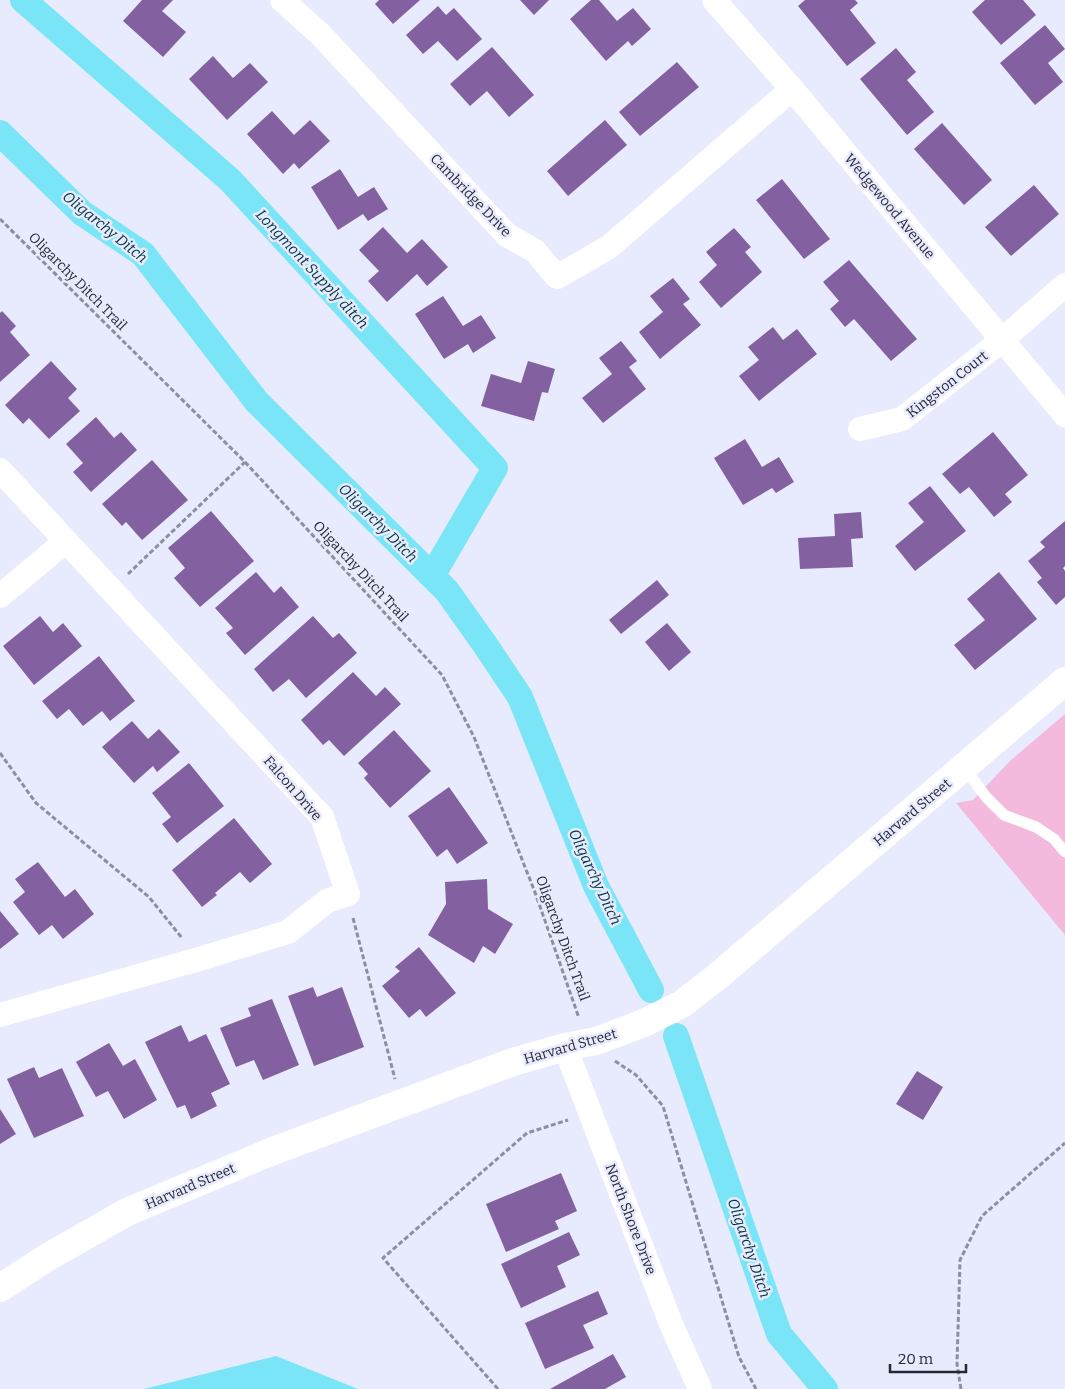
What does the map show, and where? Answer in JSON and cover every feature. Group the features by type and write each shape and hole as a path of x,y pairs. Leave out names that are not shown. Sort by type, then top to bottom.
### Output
{"street":[{"name":"Cambridge Drive","path":"282,0 320,34 506,234 535,251 557,277 609,247 792,89"},
{"name":"Wedgewood Avenue","path":"714,0 792,89 1065,414"},
{"name":"Kingston Court","path":"860,429 902,419 1002,340 1065,285"},
{"name":"Falcon Drive","path":"0,470 322,817 348,894"},
{"path":"0,596 66,542"},
{"name":"Harvard Street","path":"0,1288 48,1257 127,1212 273,1151 513,1062 596,1041 644,1023 682,1004 718,976 1065,682"},
{"path":"0,1015 199,960 288,932 328,901 348,894"},
{"name":"North Shore Drive","path":"565,1048 670,1324 700,1389"}],"lane":[{"path":"964,767 986,797 1004,815 1036,827 1054,839 1065,852"}],"path":[{"name":"Oligarchy Ditch Trail","path":"0,219 245,462 442,675 474,737 536,894 580,1021"},
{"path":"111,590 245,462"},
{"path":"0,752 36,803 149,897 199,960"},
{"path":"348,894 402,1103"},
{"path":"612,1059 636,1075 663,1106 739,1357 756,1389"},
{"path":"498,1389 384,1258 526,1133 590,1114"},
{"path":"961,1389 957,1364 960,1260 982,1216 1065,1143"}],"shaded area":[{"path":"1065,714 1065,935 956,803 973,800 1010,761"}],"water":[{"path":"276,1356 358,1389 144,1389"}],"building":[{"path":"142,0 173,0 162,11 186,32 163,57 123,21"},
{"path":"379,0 420,0 393,24 375,4"},
{"path":"520,0 549,0 534,15"},
{"path":"591,0 599,0 617,21 633,8 651,29 632,46 628,41 606,61 570,19"},
{"path":"805,0 855,0 858,3 850,10 876,43 847,66 798,6"},
{"path":"985,0 1023,0 1036,15 1001,45 972,12"},
{"path":"438,6 446,15 454,8 482,39 457,61 438,41 423,54 406,35"},
{"path":"1045,25 1065,49 1048,63 1063,82 1035,105 1000,63"},
{"path":"492,47 534,95 509,117 487,91 470,106 450,84"},
{"path":"896,48 916,72 907,80 934,112 907,135 860,79"},
{"path":"213,56 233,78 250,63 268,82 227,120 189,79"},
{"path":"677,62 699,87 640,136 619,112"},
{"path":"272,111 294,135 310,120 330,141 299,169 294,163 283,174 247,134"},
{"path":"605,120 627,145 568,196 547,171"},
{"path":"942,123 992,180 964,205 914,149"},
{"path":"340,169 358,197 374,187 388,209 368,221 363,214 338,230 311,187"},
{"path":"782,179 830,239 804,259 756,200"},
{"path":"1034,185 1059,214 1011,256 985,227"},
{"path":"383,227 407,253 422,239 448,267 427,286 417,274 387,302 368,281 379,271 359,250"},
{"path":"734,228 751,247 745,252 762,272 721,308 699,282 717,265 706,252"},
{"path":"849,260 917,339 891,361 854,319 845,327 830,309 839,301 823,282"},
{"path":"673,278 690,299 683,304 701,325 660,359 639,332 663,312 650,296"},
{"path":"443,296 463,326 481,315 496,338 473,353 468,344 444,359 415,314"},
{"path":"2,311 16,326 10,332 30,355 0,382 0,313"},
{"path":"773,327 783,340 797,329 817,354 759,401 739,376 759,360 748,347"},
{"path":"621,341 637,361 629,367 646,389 603,423 582,398 612,374 599,358"},
{"path":"51,361 77,389 68,398 80,411 49,439 29,418 23,424 5,405"},
{"path":"528,361 555,369 548,393 542,392 534,421 481,406 491,374 521,383"},
{"path":"96,417 114,438 121,432 137,450 91,492 73,472 83,463 66,444"},
{"path":"993,432 1028,475 1005,494 1012,502 994,517 969,487 960,494 942,474"},
{"path":"745,439 762,467 779,457 794,482 776,493 772,488 743,505 714,458"},
{"path":"152,460 188,500 142,540 126,522 122,526 102,504"},
{"path":"930,486 966,531 915,571 895,546 924,522 908,503"},
{"path":"211,511 254,561 200,607 174,578 185,568 168,548"},
{"path":"861,512 863,538 851,539 853,567 800,569 798,538 835,536 834,514"},
{"path":"1065,521 1065,566 1063,568 1065,571 1065,597 1056,605 1037,582 1042,578 1028,561 1045,547 1040,542"},
{"path":"256,572 274,593 281,586 299,607 245,655 226,633 233,628 215,608"},
{"path":"999,572 1037,619 975,670 954,645 985,620 967,599"},
{"path":"657,580 669,595 621,634 609,620"},
{"path":"40,616 53,632 63,623 82,646 34,685 3,646"},
{"path":"313,616 333,638 339,633 357,653 306,698 289,679 273,692 254,669"},
{"path":"667,623 691,652 669,671 645,642"},
{"path":"99,656 135,701 110,721 102,711 83,726 69,709 57,719 42,701"},
{"path":"353,672 376,696 385,687 401,704 344,756 329,740 323,745 301,720"},
{"path":"132,721 148,739 159,729 180,752 157,772 153,766 134,783 102,747"},
{"path":"394,730 431,771 390,808 364,778 368,774 358,763"},
{"path":"189,763 224,806 177,843 162,824 171,817 152,793"},
{"path":"449,787 488,843 457,864 447,849 437,857 408,816"},
{"path":"234,818 272,864 250,883 240,872 202,907 172,870"},
{"path":"38,862 65,897 75,889 94,914 63,939 52,925 39,935 13,902 25,892 15,879"},
{"path":"487,879 488,909 513,924 495,954 483,946 474,963 428,935 446,904 445,882"},
{"path":"0,911 19,934 0,949"},
{"path":"419,947 456,993 426,1017 420,1009 409,1018 382,986 400,971 395,967"},
{"path":"313,987 317,997 342,987 364,1047 314,1066 288,996"},
{"path":"272,999 299,1065 263,1080 254,1060 236,1067 220,1028 251,1016 248,1008"},
{"path":"181,1025 189,1042 206,1034 230,1084 211,1093 217,1106 191,1119 185,1105 177,1108 145,1042"},
{"path":"109,1043 123,1066 135,1059 157,1100 124,1119 108,1091 96,1097 76,1062"},
{"path":"34,1067 39,1078 62,1068 84,1116 34,1138 7,1079"},
{"path":"917,1071 943,1087 923,1120 896,1104"},
{"path":"0,1109 16,1134 0,1144"},
{"path":"561,1173 577,1211 555,1221 559,1229 506,1252 486,1204"},
{"path":"569,1232 580,1255 557,1266 566,1287 521,1308 501,1264"},
{"path":"598,1291 608,1314 583,1325 594,1348 545,1369 525,1323"},
{"path":"613,1354 626,1377 605,1389 550,1389"}],"waterway":[{"name":"Longmont Supply ditch","path":"23,0 230,180 495,468 432,576"},
{"name":"Oligarchy Ditch","path":"0,133 82,213 143,254 257,402 447,591 520,697 596,886 651,990"},
{"name":"Oligarchy Ditch","path":"676,1036 779,1334 825,1389"}]}
